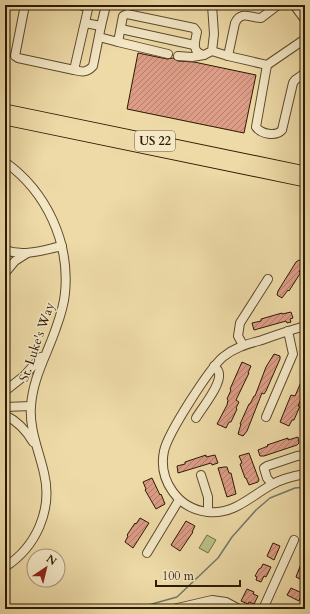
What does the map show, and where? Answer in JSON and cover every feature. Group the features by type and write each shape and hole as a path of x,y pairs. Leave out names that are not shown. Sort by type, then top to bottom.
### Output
{"highway":[{"name":"US 22","path":"5,110 305,172"},
{"name":"US 22","path":"5,119 305,181"}],"street":[{"path":"25,5 15,56 18,58 83,72 90,70 93,66 106,5"},
{"path":"74,70 88,8 79,5"},
{"path":"212,5 214,34 212,51"},
{"path":"228,56 237,19 240,16 261,18 278,5"},
{"path":"294,5 305,20"},
{"path":"118,42 123,16 127,14 194,28 197,32 194,45 196,52 204,55"},
{"path":"85,23 101,26"},
{"path":"121,29 194,45"},
{"path":"99,37 168,54"},
{"path":"305,39 267,65 256,127 261,132 280,133 294,80 305,73"},
{"path":"178,56 192,57 204,55 212,51 267,65"},
{"name":"St. Luke's Way","path":"5,162 27,181 43,202 56,227 62,246 65,263 65,292 62,311 35,379 30,406 32,427 46,486 47,501 44,516 36,535 16,559 5,568"},
{"path":"5,250 26,254 62,246"},
{"path":"5,254 8,264 5,273"},
{"path":"5,273 15,261 26,254"},
{"path":"242,345 238,336 240,323 268,279"},
{"path":"305,326 242,345 227,354 214,366 167,442 162,464 169,488 179,500 191,508 208,512 224,511 233,508 272,484 286,478 305,474"},
{"path":"266,417 294,354 288,331"},
{"path":"5,392 35,365 52,339"},
{"path":"196,418 217,385 219,372 214,366"},
{"path":"5,407 30,406"},
{"path":"5,416 14,420 22,428 30,437 38,452"},
{"path":"272,484 264,472 264,468 297,456 305,455"},
{"path":"201,475 208,497 208,512"},
{"path":"147,552 179,500"},
{"path":"263,609 294,540"},
{"path":"173,609 212,600 226,602 239,609"}],"green space":[{"path":"207,535 216,540 208,553 199,548"}],"building":[{"path":"138,53 167,59 173,58 178,61 194,62 256,75 244,133 127,109"},
{"path":"299,260 304,263 299,272 301,272 289,291 288,290 282,298 277,295 278,291 296,262"},
{"path":"291,312 293,318 290,319 291,322 287,323 286,321 254,330 252,323 282,313"},
{"path":"274,354 280,356 280,359 266,391 264,394 262,393 247,431 243,436 238,434 240,424 249,404 255,396 266,367"},
{"path":"242,362 251,366 236,400 239,402 236,408 237,409 231,422 229,422 226,428 217,424 227,405 230,389"},
{"path":"305,373 305,393 304,392 298,406 300,406 294,420 292,420 289,426 280,422 291,395 295,396"},
{"path":"298,437 299,443 297,445 260,456 258,450 268,446 267,445 288,438 288,440"},
{"path":"249,453 259,480 258,482 249,485 240,464 242,463 239,456"},
{"path":"206,455 206,457 215,455 218,463 212,465 211,463 178,473 177,466"},
{"path":"227,467 229,473 231,473 236,494 227,497 218,468"},
{"path":"152,478 165,504 156,509 145,490 146,489 143,482"},
{"path":"140,518 149,523 133,548 125,542 128,536 127,535"},
{"path":"186,521 195,526 193,532 180,551 171,545"},
{"path":"273,543 280,546 274,560 267,556"},
{"path":"263,564 271,567 266,577 264,576 261,582 256,580 257,577 255,576"},
{"path":"301,564 305,566 305,573 302,580 296,577"},
{"path":"291,588 302,593 299,601 287,595"},
{"path":"247,589 254,592 253,594 258,596 254,604 249,602 248,604 241,601"}],"waterway":[{"path":"134,609 177,597 218,558 232,537 256,510 270,498 295,488 305,487"}]}
